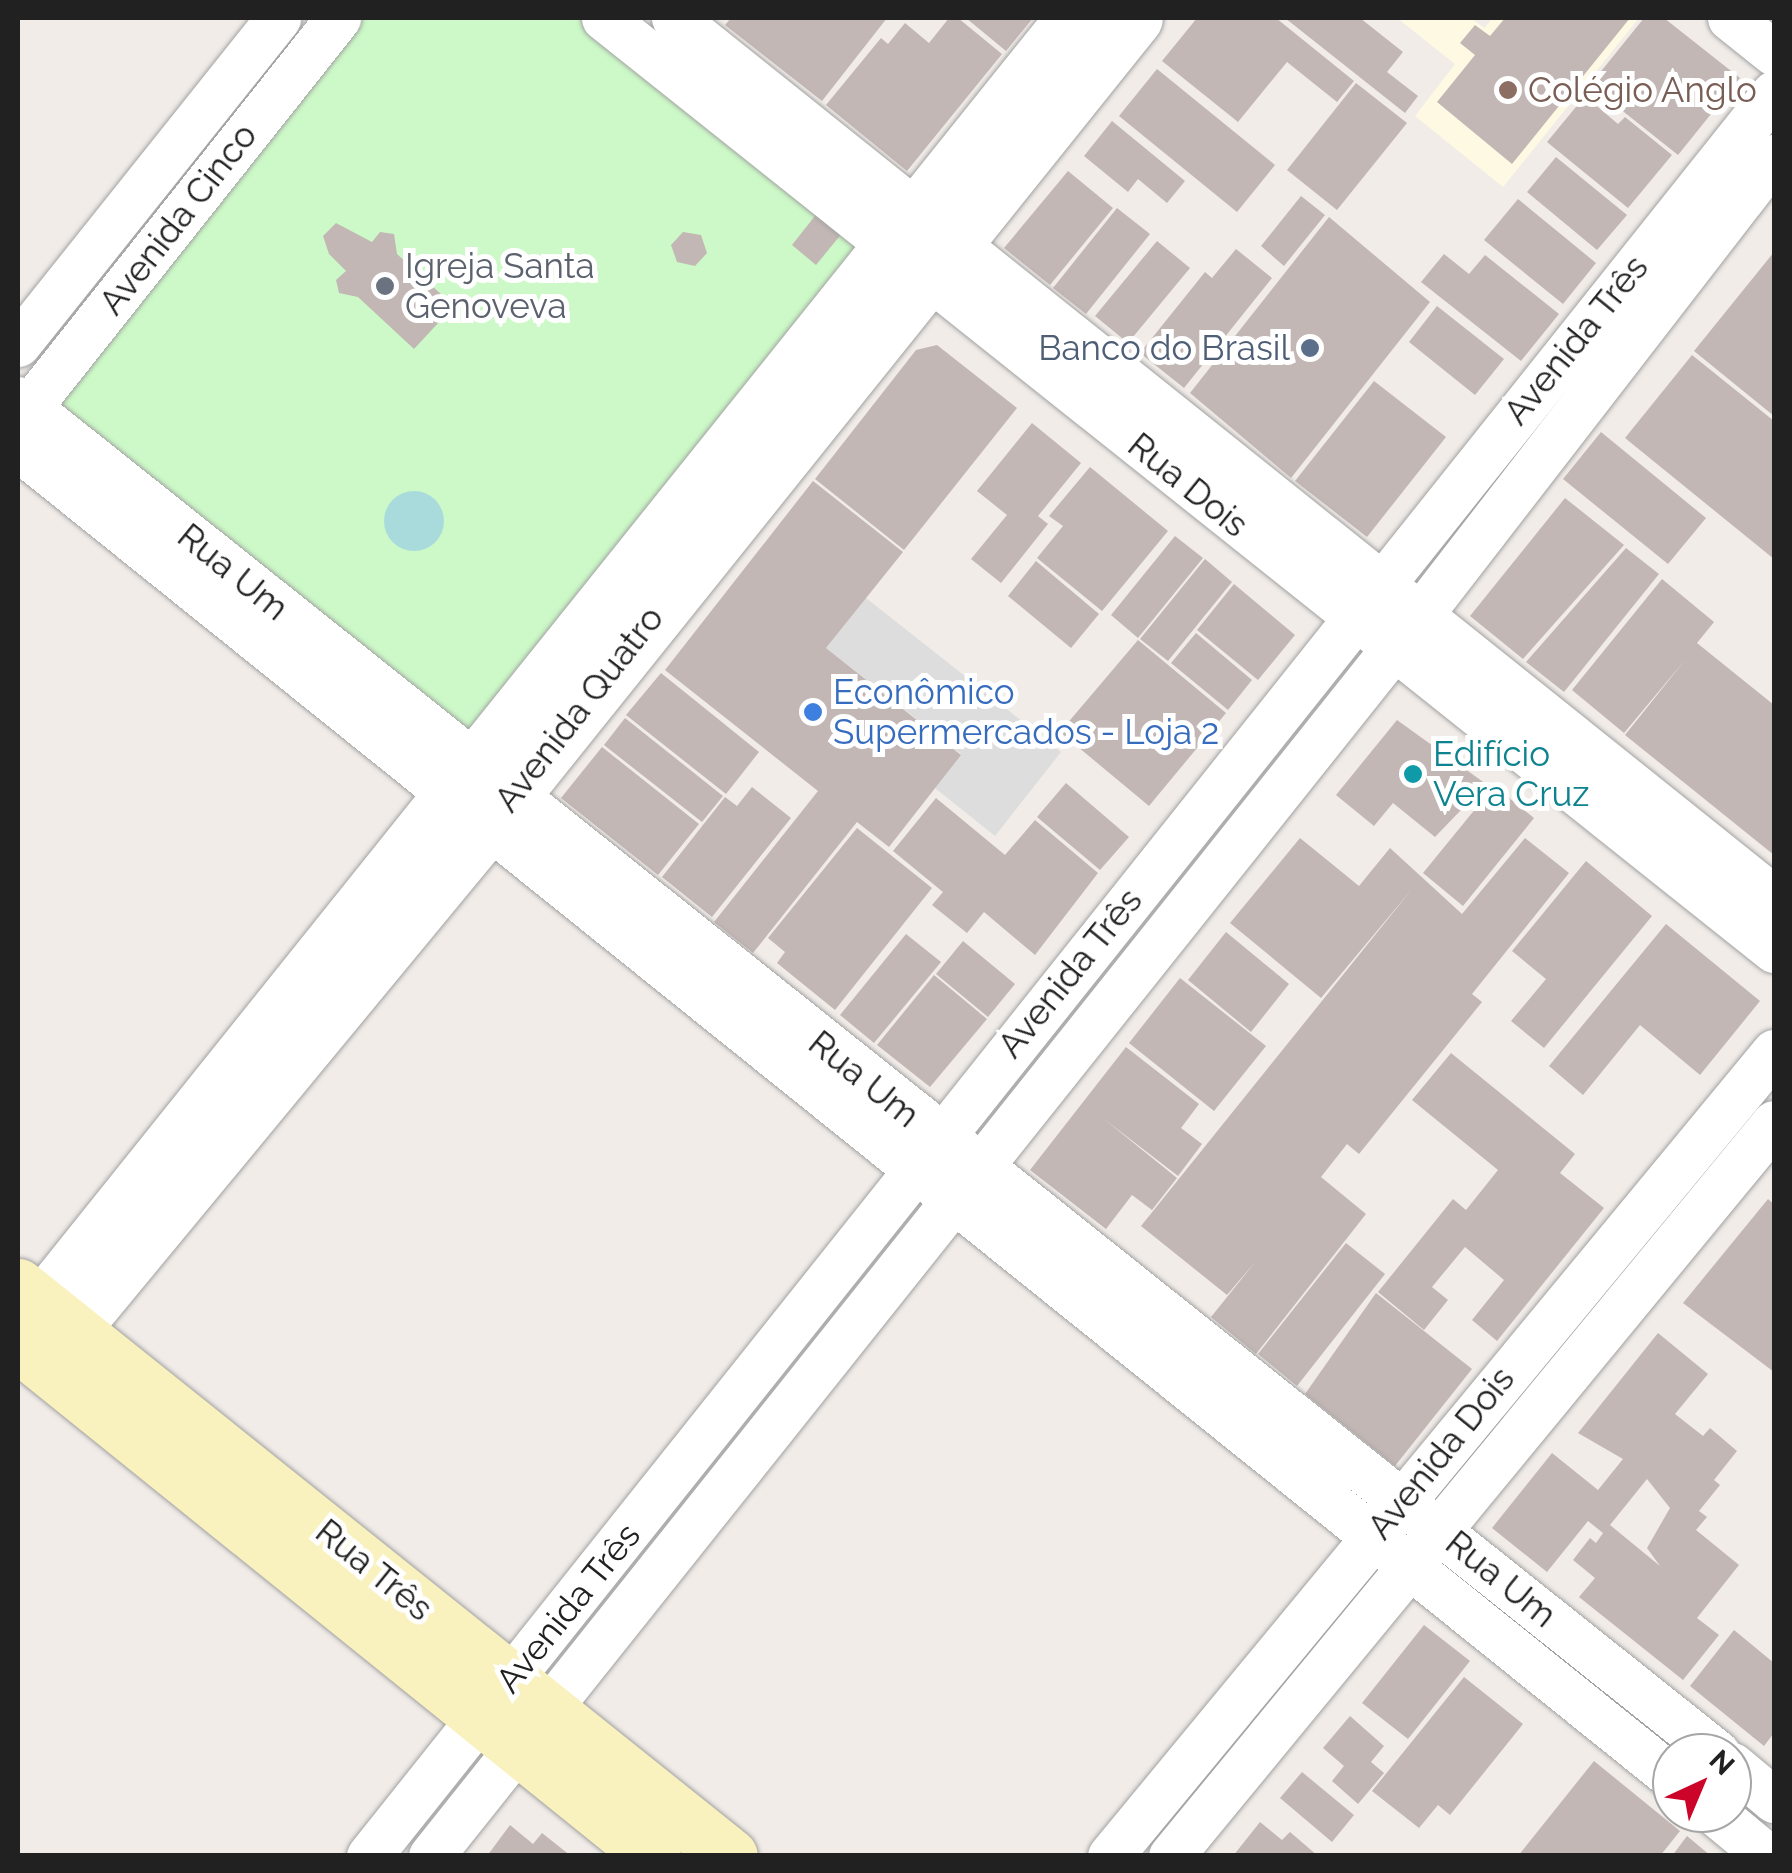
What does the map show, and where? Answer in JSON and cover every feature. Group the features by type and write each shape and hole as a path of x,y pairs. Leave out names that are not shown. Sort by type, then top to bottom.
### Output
{"main road":[{"name":"Rua Três","path":"32,1337 514,1713 730,1856"},
{"name":"Rua Três","path":"514,1713 653,1856"}],"street":[{"name":"Avenida Cinco","path":"18,344 278,18"},
{"name":"Avenida Cinco","path":"20,419 338,18"},
{"name":"Rua Dois","path":"604,18 920,244 1406,632 1774,950"},
{"name":"Rua Dois","path":"674,18 920,244"},
{"name":"Avenida Quatro","path":"32,1337 478,796 920,244 1073,18"},
{"name":"Avenida Quatro","path":"920,244 1135,18"},
{"path":"1730,18 1774,53"},
{"name":"Avenida Três","path":"432,1856 514,1713 926,1155 1774,92"},
{"name":"Avenida Três","path":"369,1856 514,1713 964,1186 1406,632 1774,157"},
{"name":"Rua Um","path":"20,419 478,796 964,1186 1427,1548 1689,1733"},
{"name":"Rua Dois","path":"1406,632 1774,898"},
{"name":"Avenida Dois","path":"1110,1856 1774,1052"},
{"name":"Avenida Dois","path":"1171,1856 1774,1123"},
{"name":"Rua Um","path":"1427,1548 1652,1759"},
{"path":"1752,1782 1774,1800"},
{"path":"1739,1833 1767,1856"}],"shaded area":[{"name":"Colégio Anglo","path":"1397,18 1471,18 1484,28 1493,18 1639,18 1503,187 1415,116 1455,64"},
{"path":"866,598 1061,752 995,836 935,788 961,754 826,648"}],"green space":[{"path":"340,18 602,18 885,246 469,762 30,407"}],"water":[{"path":"414,491 436,499 444,521 436,543 414,551 392,543 384,521 392,499"}],"building":[{"path":"731,18 887,18 822,101 725,25"},
{"path":"949,18 958,18 1002,54 907,171 826,105 881,38 888,44 905,23 929,43"},
{"path":"966,18 1033,18 1006,51"},
{"path":"1197,18 1276,18 1354,81 1337,102 1287,62 1238,122 1162,61"},
{"path":"1285,18 1360,18 1403,52 1387,72 1418,96 1405,113"},
{"name":"Colégio Anglo","path":"1505,18 1630,18 1512,164 1437,102 1475,55 1460,43 1475,25 1490,36"},
{"path":"1644,18 1664,18 1740,78 1678,155 1590,85"},
{"path":"1157,69 1275,165 1237,212 1119,116"},
{"path":"1356,83 1407,123 1337,210 1287,170"},
{"path":"1585,96 1618,124 1625,117 1672,155 1628,208 1547,142"},
{"path":"1112,121 1185,181 1167,203 1138,179 1128,192 1084,156"},
{"path":"1556,157 1627,215 1597,250 1527,192"},
{"path":"1068,171 1113,208 1050,285 1004,248"},
{"path":"1301,196 1325,215 1284,266 1261,246"},
{"path":"1518,199 1596,263 1563,304 1484,240"},
{"path":"1117,208 1150,234 1086,314 1053,288"},
{"path":"818,212 843,232 816,265 792,245"},
{"name":"Banco do Brasil","path":"1329,217 1430,302 1291,478 1190,393"},
{"name":"Igreja Santa Genoveva","path":"336,223 372,242 380,232 394,234 397,254 454,306 414,349 358,297 339,293 336,280 346,271 329,254 323,236"},
{"path":"683,232 701,235 707,253 695,266 677,262 671,245"},
{"path":"1157,241 1190,268 1128,343 1095,316"},
{"path":"1236,249 1272,278 1184,388 1140,353 1205,272 1212,278"},
{"path":"1774,252 1774,416 1694,351"},
{"path":"1444,254 1469,274 1485,255 1559,314 1521,361 1421,282"},
{"path":"1437,306 1504,359 1475,395 1409,342"},
{"path":"937,345 1017,408 904,550 815,479 916,350"},
{"path":"1692,355 1774,421 1774,559 1625,438"},
{"path":"1374,381 1446,437 1367,537 1295,481"},
{"path":"1032,423 1081,463 1038,516 1048,524 1001,583 971,559 1007,515 977,491"},
{"path":"1601,432 1706,518 1668,564 1563,479"},
{"path":"1090,467 1168,531 1102,611 1037,558 1063,526 1049,516"},
{"name":"Econômico Supermercados - Loja 2","path":"813,481 903,552 826,648 961,755 889,847 857,822 753,953 714,922 818,791 665,670"},
{"path":"1565,498 1624,545 1523,659 1470,616"},
{"path":"1175,536 1203,558 1138,638 1111,615"},
{"path":"1626,548 1659,574 1564,692 1526,662"},
{"path":"1205,559 1232,582 1168,661 1140,639"},
{"path":"1036,561 1099,614 1071,648 1008,596"},
{"path":"1662,579 1714,622 1697,643 1774,705 1774,855 1625,735 1685,660 1624,733 1572,690"},
{"path":"1234,584 1295,635 1258,680 1197,630"},
{"path":"1196,633 1252,680 1228,710 1171,663"},
{"path":"1138,640 1226,713 1149,806 1060,732"},
{"path":"661,673 759,752 726,794 626,715"},
{"path":"625,718 723,796 702,822 604,745"},
{"name":"Edifício Vera Cruz","path":"1397,720 1486,784 1435,837 1393,803 1374,826 1336,795"},
{"path":"602,747 699,824 658,875 561,798"},
{"path":"1066,783 1129,837 1100,870 1037,817"},
{"path":"1494,786 1534,818 1463,906 1423,873"},
{"path":"752,787 791,818 712,917 662,877 725,797 737,806"},
{"path":"936,798 1005,855 1035,820 1098,873 1035,955 984,912 967,933 932,905 943,892 893,851"},
{"path":"857,828 932,888 835,1010 777,963 785,952 768,938"},
{"path":"1300,838 1359,886 1390,848 1462,914 1525,838 1569,873 1472,994 1482,1002 1359,1154 1347,1144 1321,1177 1366,1214 1256,1354 1211,1317 1256,1261 1227,1295 1141,1226 1412,889 1321,998 1230,923"},
{"path":"1586,861 1652,916 1544,1048 1511,1021 1546,979 1512,951"},
{"path":"1666,924 1760,1001 1700,1075 1640,1025 1583,1095 1549,1066"},
{"path":"1226,932 1289,984 1251,1032 1188,980"},
{"path":"906,934 941,962 874,1043 840,1015"},
{"path":"963,941 1015,984 988,1017 936,974"},
{"path":"934,975 987,1019 930,1087 877,1045"},
{"path":"1180,978 1266,1046 1214,1111 1129,1043"},
{"path":"1126,1047 1199,1104 1181,1128 1202,1144 1178,1176 1104,1119 1177,1178 1152,1210 1132,1195 1106,1229 1030,1170"},
{"path":"1451,1053 1575,1154 1560,1173 1604,1208 1497,1341 1472,1320 1504,1280 1465,1247 1432,1287 1448,1300 1424,1330 1378,1292 1453,1199 1466,1210 1498,1170 1412,1100"},
{"path":"1768,1199 1774,1204 1774,1372 1683,1303"},
{"path":"1346,1243 1385,1274 1297,1386 1258,1354"},
{"path":"1376,1293 1472,1369 1395,1466 1305,1394"},
{"path":"1658,1333 1708,1374 1675,1414 1703,1436 1710,1428 1737,1451 1714,1480 1720,1485 1699,1511 1707,1517 1696,1530 1739,1565 1697,1618 1719,1635 1683,1680 1579,1597 1595,1578 1573,1560 1590,1538 1596,1543 1603,1533 1588,1521 1547,1572 1492,1528 1552,1453 1598,1490 1623,1459 1578,1433","holes":["1647,1479 1670,1508 1647,1548 1660,1566 1610,1525"]},
{"path":"1424,1625 1470,1661 1408,1739 1362,1703"},
{"path":"1734,1630 1774,1663 1774,1733 1764,1746 1690,1686"},
{"path":"1464,1677 1523,1724 1450,1815 1438,1805 1419,1828 1372,1791"},
{"path":"1350,1716 1384,1746 1371,1762 1384,1773 1358,1804 1332,1781 1344,1766 1323,1748"},
{"path":"1594,1761 1652,1808 1652,1833 1678,1833 1660,1856 1518,1856"},
{"path":"1302,1772 1354,1815 1332,1842 1280,1798"},
{"path":"1260,1822 1282,1840 1290,1832 1318,1856 1233,1856"},
{"path":"510,1825 533,1844 542,1833 571,1856 487,1856"},
{"path":"1687,1836 1711,1856 1672,1856"}],"place":[{"name":"Colégio Anglo","path":"1508,90"},
{"name":"Igreja Santa Genoveva","path":"385,286"},
{"name":"Banco do Brasil","path":"1310,348"},
{"name":"Econômico Supermercados - Loja 2","path":"813,712"},
{"name":"Edifício Vera Cruz","path":"1413,774"}]}
